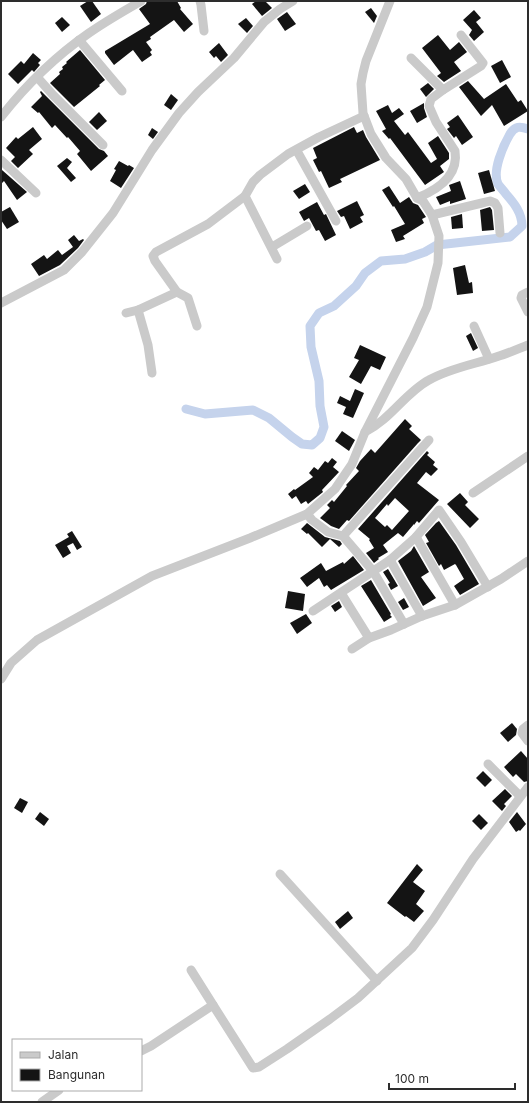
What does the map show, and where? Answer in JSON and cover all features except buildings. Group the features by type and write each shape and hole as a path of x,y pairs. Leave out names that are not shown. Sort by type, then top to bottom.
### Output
{"street":[{"path":"1,117 53,61 90,32 141,1"},
{"path":"200,1 204,31"},
{"path":"1,303 64,270 82,252 114,213 152,150 179,113 198,92 234,58 264,22 293,1"},
{"path":"1,679 12,663 37,640 145,579 307,514 335,489 352,464 365,432 416,332 427,306 438,263 439,236 432,215 423,201 417,198 406,179 386,158 371,134 364,116 361,84 363,73 366,61 390,1"},
{"path":"417,198 429,193 448,179 455,164 456,157 455,151 436,122 429,106 431,99 484,63 461,35"},
{"path":"79,40 122,91"},
{"path":"411,58 443,90"},
{"path":"37,77 53,96 103,145"},
{"path":"197,326 188,298 177,292 155,261 153,256 156,252 208,224 245,196 253,182 260,175 288,154 297,151 319,137 364,116"},
{"path":"297,151 336,221"},
{"path":"1,160 36,193"},
{"path":"245,196 277,259"},
{"path":"432,215 486,202 495,202 498,208 500,233"},
{"path":"272,247 307,226"},
{"path":"126,313 138,310 177,292"},
{"path":"528,292 522,294 521,298 528,312"},
{"path":"138,310 148,345 152,373"},
{"path":"474,326 489,359"},
{"path":"365,432 386,419 412,393 429,380 528,345"},
{"path":"343,536 429,440"},
{"path":"473,493 528,456"},
{"path":"313,611 390,560 416,537 436,512 440,510 488,587"},
{"path":"307,514 312,520 328,532 343,536 373,571 404,624"},
{"path":"416,537 455,605"},
{"path":"390,560 422,616"},
{"path":"352,649 369,638 422,616 455,605 488,587 528,561"},
{"path":"341,592 369,638"},
{"path":"528,725 522,733 528,741"},
{"path":"488,764 520,796"},
{"path":"191,970 250,1066 254,1068 259,1067 287,1049 358,998 412,948 433,920 473,859 528,787"},
{"path":"280,874 377,981"},
{"path":"142,1050 213,1005"},
{"path":"42,1102 58,1091"}],"waterway":[{"path":"186,409 205,414 253,410 269,418 302,444 312,445 320,438 324,427 320,406 319,381 311,347 310,326 319,313 334,306 356,286 365,273 381,261 405,259 425,252 437,245 510,237 522,226 522,221 515,205 498,184 496,172 504,145 512,131 518,127 528,129"}]}
